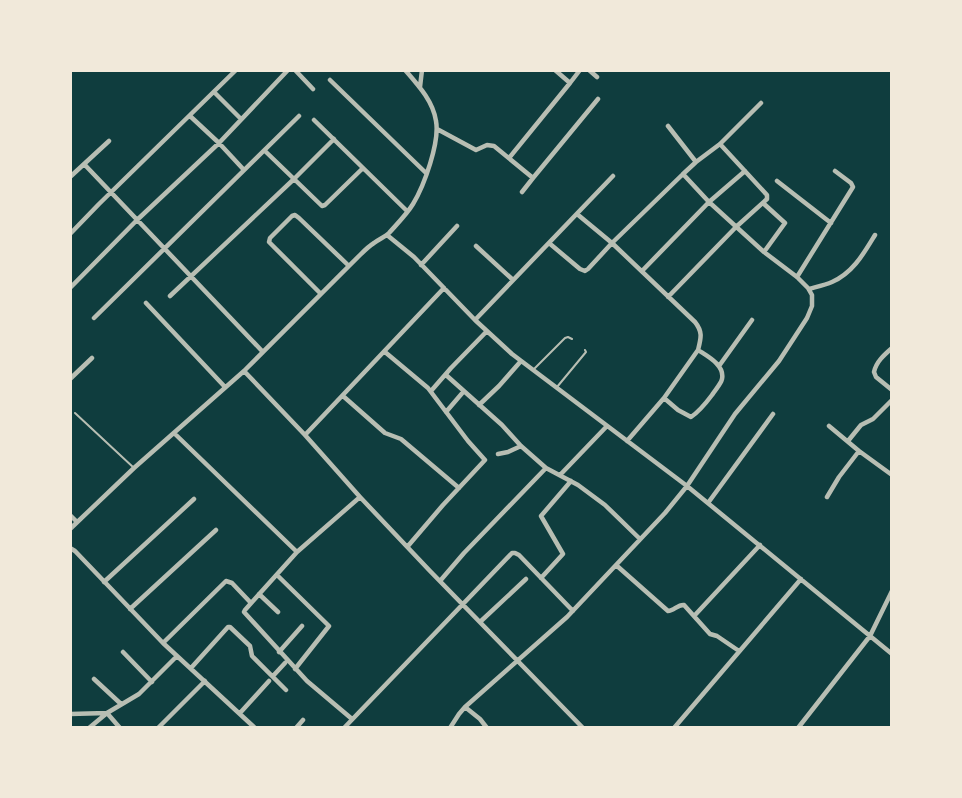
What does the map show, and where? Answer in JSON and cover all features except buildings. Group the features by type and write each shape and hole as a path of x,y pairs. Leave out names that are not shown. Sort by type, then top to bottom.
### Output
{"street":[{"path":"70,234 236,70"},
{"path":"70,288 137,220 219,143 288,70"},
{"path":"295,70 313,89"},
{"path":"70,529 134,468 244,370 373,243 387,235 413,204 435,146 437,129 436,118 420,87 405,70"},
{"path":"420,87 422,70"},
{"path":"555,70 570,83"},
{"path":"509,158 580,70"},
{"path":"589,70 597,77"},
{"path":"330,80 426,173"},
{"path":"214,92 241,119"},
{"path":"522,192 598,99"},
{"path":"549,243 585,271 683,174 720,144 761,103"},
{"path":"190,116 244,170"},
{"path":"94,318 299,116"},
{"path":"314,120 407,212"},
{"path":"668,126 696,162"},
{"path":"437,129 476,150 487,145 494,146 533,178"},
{"path":"170,296 334,139"},
{"path":"70,177 109,141"},
{"path":"668,297 736,227 767,199 767,195 720,144"},
{"path":"265,151 323,206 363,168"},
{"path":"84,164 262,351"},
{"path":"642,271 709,202 745,171"},
{"path":"797,277 853,187 836,171"},
{"path":"450,728 465,707 573,610 665,513 687,486 735,414 779,361 807,318 812,306 812,295 809,289 736,227 683,174"},
{"path":"475,320 613,176"},
{"path":"777,181 831,223"},
{"path":"763,203 784,223 764,252"},
{"path":"576,214 612,243 700,329 698,350 664,398 627,441"},
{"path":"321,294 269,242 292,216 299,218 349,266"},
{"path":"421,265 458,226"},
{"path":"387,235 521,361 687,486 891,654"},
{"path":"809,289 832,282 849,271 875,235"},
{"path":"476,246 513,280"},
{"path":"306,435 444,288"},
{"path":"146,303 225,387"},
{"path":"719,366 752,320"},
{"path":"431,391 487,331"},
{"path":"891,348 876,364 874,372 876,377 891,390"},
{"path":"664,398 678,410 692,417 705,405 722,381 723,376 719,366 698,350"},
{"path":"385,352 431,391 468,441 485,459 408,546"},
{"path":"70,379 92,358"},
{"path":"479,405 521,361"},
{"path":"244,370 306,435 360,497 583,728"},
{"path":"446,375 546,468 578,485 604,505 640,539"},
{"path":"446,412 464,391"},
{"path":"343,396 385,433 401,439 459,488"},
{"path":"848,441 861,425 873,419 891,400"},
{"path":"708,503 773,414"},
{"path":"561,475 607,426"},
{"path":"829,426 891,476"},
{"path":"174,433 297,552"},
{"path":"498,454 521,446"},
{"path":"826,497 859,451"},
{"path":"440,581 546,468"},
{"path":"541,578 563,554 541,516 571,481"},
{"path":"352,719 295,669 245,614 245,610 297,552 360,497"},
{"path":"104,582 194,499"},
{"path":"70,515 77,522"},
{"path":"130,609 216,530"},
{"path":"695,615 760,545"},
{"path":"70,548 163,643 255,728"},
{"path":"345,727 513,553 519,555 573,610"},
{"path":"616,565 668,611 683,604 710,634 717,636 739,651"},
{"path":"277,574 329,626 295,669"},
{"path":"480,622 526,579"},
{"path":"674,728 801,579"},
{"path":"163,643 226,581 232,583 251,603"},
{"path":"798,728 870,636 891,591"},
{"path":"259,594 278,612"},
{"path":"279,652 302,626"},
{"path":"191,668 230,627 250,646 252,656 271,678 286,690"},
{"path":"123,652 152,682"},
{"path":"89,728 107,713 139,693 177,656"},
{"path":"240,713 285,663"},
{"path":"94,679 121,704"},
{"path":"158,728 205,681"},
{"path":"465,707 487,728"},
{"path":"70,714 107,713"},
{"path":"107,713 120,728"},
{"path":"296,728 303,720"}],"lane":[{"path":"533,370 565,338 572,339"},
{"path":"557,387 586,352 585,350"},
{"path":"75,413 134,468"}]}
